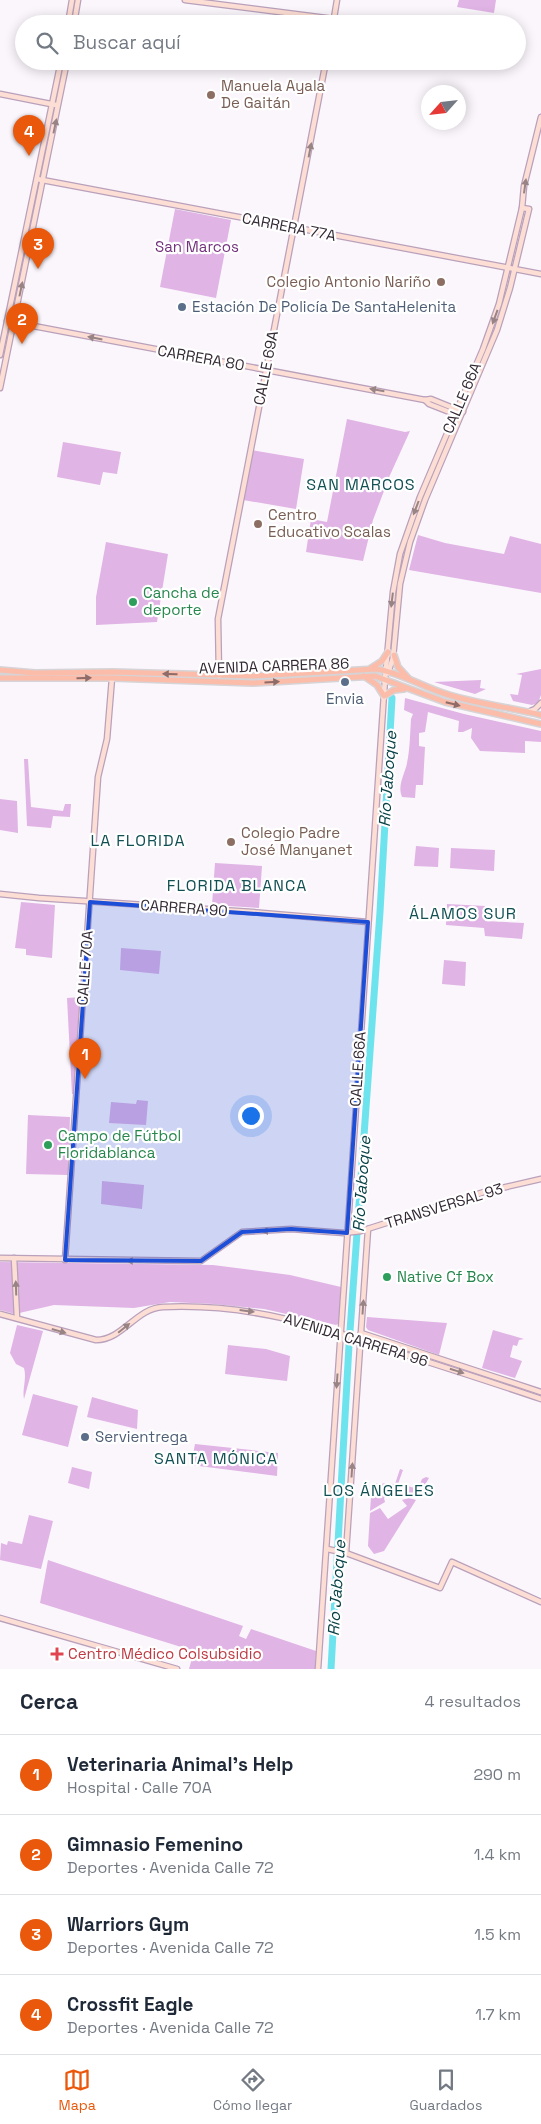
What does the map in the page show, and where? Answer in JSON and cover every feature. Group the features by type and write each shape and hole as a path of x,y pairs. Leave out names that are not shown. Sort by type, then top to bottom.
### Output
{"main road":[{"path":"369,669 382,662 391,654 400,669 412,682"},
{"name":"AVENIDA CARRERA 86","path":"0,670 34,673 108,672 259,676 369,669 388,671 412,682 466,700 541,715"},
{"name":"AVENIDA CARRERA 86","path":"0,678 112,678 253,683 363,676 385,679 445,702 541,724"},
{"path":"363,676 377,685 384,696 394,690 407,689"}],"street":[{"path":"70,15 72,0"},
{"path":"75,15 78,0"},
{"path":"185,0 291,15"},
{"path":"334,15 337,0"},
{"path":"0,354 59,70"},
{"path":"0,388 65,70"},
{"name":"CALLE 69A","path":"219,676 218,619 324,70"},
{"path":"0,94 59,105"},
{"name":"CALLE 66A","path":"391,654 393,592 400,554 420,497 492,326 509,268 522,208 524,186 541,116"},
{"name":"CARRERA 77A","path":"37,179 541,274"},
{"name":"CALLE 66A","path":"318,1669 328,1549 385,679 391,654 400,584 410,542 425,500 497,330 515,269 529,209 522,208"},
{"name":"CARRERA 80","path":"7,321 425,400 431,399 463,412"},
{"name":"CARRERA 80","path":"425,400 429,404 461,417"},
{"name":"CALLE 70A","path":"65,1260 98,777 107,739 112,678"},
{"path":"527,712 541,704"},
{"name":"CARRERA 90","path":"0,894 368,922"},
{"name":"TRANSVERSAL 93","path":"65,1260 201,1261 242,1232 291,1229 349,1233 368,1230 484,1192 541,1179"},
{"path":"344,1552 358,1339 361,1333 368,1230"},
{"path":"0,1258 65,1260"},
{"path":"14,1258 17,1318"},
{"name":"AVENIDA CARRERA 96","path":"0,1314 96,1340 110,1338 140,1315 162,1307 253,1312 304,1322 342,1333 541,1399"},
{"name":"AVENIDA CARRERA 96","path":"361,1333 541,1392"},
{"path":"328,1549 344,1552 440,1588 452,1562 541,1602"},
{"path":"0,1618 177,1669"}],"highlighted area":[{"path":"90,902 368,922 347,1233 291,1229 242,1232 201,1261 65,1260"}],"green space":[{"path":"459,0 496,0 494,13 457,7"},
{"name":"San Marcos","path":"175,209 231,220 216,298 160,287"},
{"path":"347,419 405,432 410,431 390,475 373,520 363,561 306,552 311,519 327,522"},
{"path":"63,442 121,452 117,474 103,472 100,485 57,477"},
{"path":"251,450 304,459 296,509 243,500"},
{"path":"418,535 445,543 504,554 510,536 541,544 541,593 409,570"},
{"path":"106,542 168,554 157,622 96,625 96,597"},
{"path":"541,669 541,695 538,703 532,705 513,701 510,694 518,695 522,675 516,674"},
{"path":"481,680 480,688 486,689 475,694 434,682"},
{"path":"405,698 464,714 541,731 541,742 525,741 525,753 480,751 471,738 472,728 458,732 459,721 428,712 425,732 419,733 419,746 425,747 423,785 416,785 415,798 402,797 400,788 408,758 413,714 404,710"},
{"path":"24,759 28,759 31,807 63,811 65,804 71,804 70,817 53,816 51,828 27,826"},
{"path":"0,799 17,801 18,833 0,830"},
{"path":"416,846 439,848 438,867 414,866"},
{"path":"451,848 495,850 494,871 450,868"},
{"path":"215,863 262,866 259,908 212,905"},
{"path":"21,902 55,905 52,958 26,955 26,949 15,948"},
{"path":"447,904 485,906 485,921 524,923 522,939 485,936 484,928 446,925"},
{"path":"121,948 161,951 159,974 120,970"},
{"path":"444,960 466,962 465,986 442,984"},
{"path":"82,997 74,1094 72,1094 67,998"},
{"path":"137,1100 148,1101 146,1125 109,1123 111,1102 136,1104"},
{"name":"Campo de Fútbol Floridablanca","path":"28,1115 70,1117 68,1175 26,1174"},
{"path":"102,1181 144,1185 142,1209 101,1204"},
{"path":"0,1262 213,1265 290,1275 341,1287 340,1323 336,1325 264,1309 170,1302 134,1308 54,1305 15,1314 0,1310"},
{"path":"367,1317 447,1323 439,1355 368,1330 366,1327"},
{"path":"17,1325 43,1331 24,1399 24,1368 16,1364 10,1353"},
{"path":"493,1330 524,1339 519,1340 517,1346 513,1345 510,1357 522,1361 515,1378 482,1368"},
{"path":"228,1345 266,1349 290,1356 287,1381 225,1374"},
{"path":"33,1394 78,1406 68,1447 22,1435"},
{"path":"92,1397 138,1410 137,1429 87,1417"},
{"path":"195,1444 278,1453 277,1476 191,1465"},
{"path":"72,1467 92,1472 89,1489 68,1483"},
{"path":"400,1469 403,1470 394,1495 390,1497 385,1490 387,1495 384,1498 385,1502 370,1511 372,1483 395,1484"},
{"path":"429,1478 417,1498 397,1495 401,1484 418,1489 422,1479"},
{"path":"409,1498 416,1500 384,1551 374,1554 368,1546 370,1513 380,1508 388,1519 407,1506 402,1500"},
{"path":"29,1515 53,1521 41,1569 0,1560 1,1543 7,1545 8,1541 22,1544"},
{"path":"48,1560 243,1626 239,1636 246,1639 251,1629 316,1651 315,1669 189,1669 194,1651 40,1603"}],"waterway":[{"name":"Río Jaboque","path":"331,1669 349,1345 380,912 392,698"}],"place":[{"name":"Manuela Ayala De Gaitán","path":"211,95"},
{"name":"Crossfit Eagle","path":"29,156"},
{"name":"Warriors Gym","path":"38,269"},
{"name":"Colegio Antonio Nariño","path":"441,282"},
{"name":"Estación De Policía De SantaHelenita","path":"182,307"},
{"name":"Gimnasio Femenino","path":"22,344"},
{"name":"Centro Educativo Scalas","path":"258,524"},
{"name":"Cancha de deporte","path":"133,602"},
{"name":"Envia","path":"345,682"},
{"name":"Colegio Padre José Manyanet","path":"231,842"},
{"name":"Veterinaria Animal's Help","path":"85,1079"},
{"name":"Campo de Fútbol Floridablanca","path":"48,1145"},
{"name":"Native Cf Box","path":"387,1277"},
{"name":"Servientrega","path":"85,1437"},
{"name":"Centro Médico Colsubsidio","path":"57,1654"}],"district":[{"name":"SAN MARCOS","path":"361,484"},
{"name":"LA FLORIDA","path":"138,840"},
{"name":"FLORIDA BLANCA","path":"237,885"},
{"name":"ÁLAMOS SUR","path":"463,913"},
{"name":"SANTA MÓNICA","path":"216,1458"},
{"name":"LOS ÁNGELES","path":"379,1490"}]}
